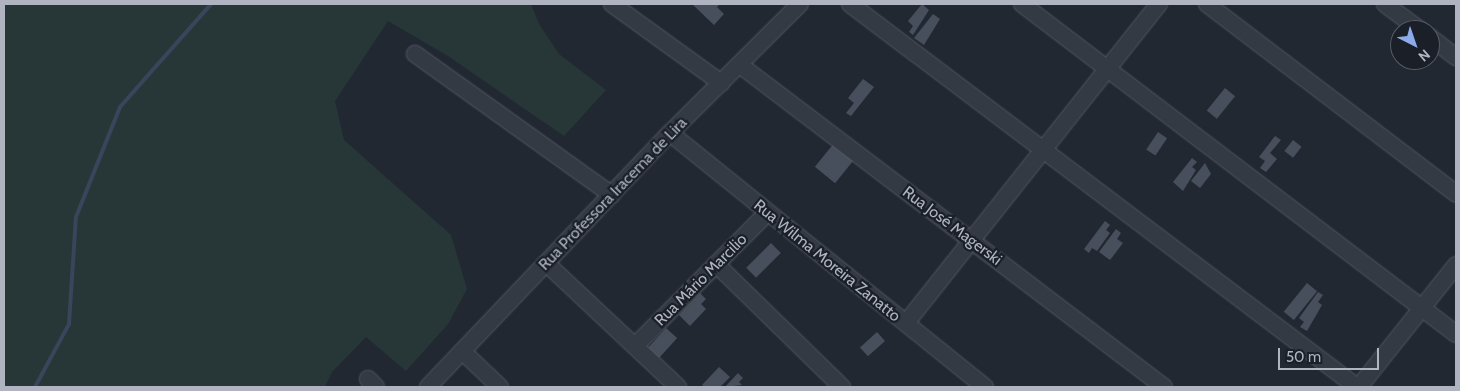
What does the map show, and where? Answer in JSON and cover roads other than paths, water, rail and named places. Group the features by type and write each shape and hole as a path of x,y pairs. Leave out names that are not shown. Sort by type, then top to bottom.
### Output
{"street":[{"path":"612,4 721,83"},
{"name":"Rua Professora Iracema de Lira","path":"428,387 670,133 800,4"},
{"path":"850,4 1045,148 1358,387 1456,264"},
{"path":"1022,4 1456,334"},
{"path":"906,323 1159,4"},
{"path":"1207,4 1456,194"},
{"path":"1385,4 1407,20"},
{"path":"1440,45 1456,57"},
{"path":"415,54 612,195"},
{"name":"Rua José Magerski","path":"740,65 1164,387"},
{"name":"Rua Wilma Moreira Zanatto","path":"670,133 985,387"},
{"name":"Rua Mário Marcilio","path":"635,346 767,213"},
{"path":"546,263 678,387"},
{"path":"716,264 842,387"},
{"path":"462,351 500,387"}],"waterway":[{"path":"35,387 69,324 76,217 120,107 211,4"}]}
